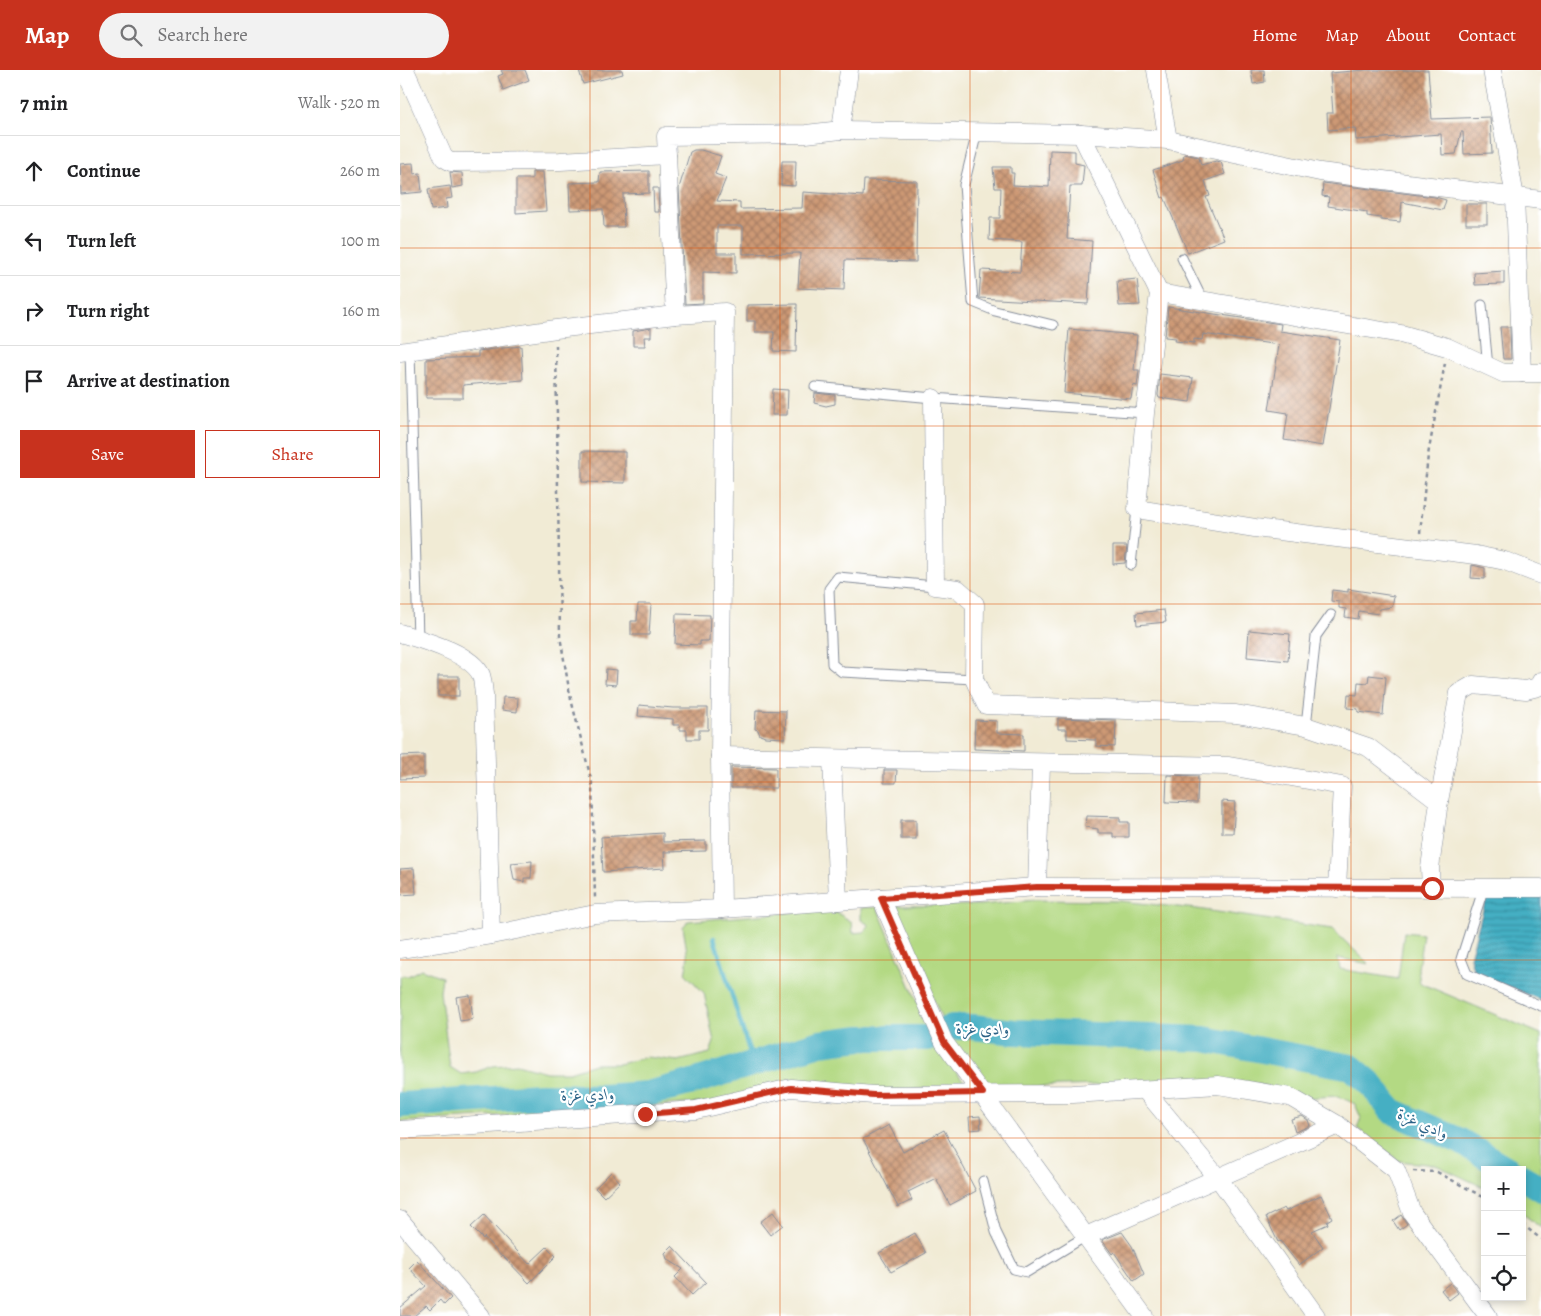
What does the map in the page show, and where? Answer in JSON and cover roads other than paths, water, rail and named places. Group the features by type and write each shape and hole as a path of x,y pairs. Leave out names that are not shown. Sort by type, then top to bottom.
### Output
{"street":[{"path":"405,70 444,158 451,162 560,161 667,155"},
{"path":"841,130 849,70"},
{"path":"1156,70 1168,140"},
{"path":"1492,70 1515,197 1522,373"},
{"path":"674,315 666,136 806,134 841,130 1081,134 1168,140 1320,172 1541,200"},
{"path":"1081,134 1159,293 1145,413 1137,508 1255,528 1476,555 1505,561 1541,575"},
{"path":"1159,293 1401,334 1447,347 1503,373 1541,373"},
{"path":"405,352 556,329 674,315 725,312 720,756 722,909"},
{"path":"933,398 935,586 958,589 975,604 974,680 986,704 1236,714 1306,726 1368,747 1439,801"},
{"path":"400,633 458,654 473,664 481,676 484,694 491,936"},
{"path":"1432,888 1430,868 1439,801 1459,693 1473,685 1526,690 1538,686 1541,681"},
{"path":"720,756 1041,764 1229,766 1342,786 1337,888"},
{"path":"832,759 838,901"},
{"path":"1037,887 1041,764"},
{"path":"400,949 491,936 595,914 722,909 1037,887 1432,888 1483,890 1541,888"},
{"path":"881,898 944,1042 1144,1316"},
{"path":"400,1130 696,1110 791,1088 873,1095 1074,1094 1218,1085 1290,1097 1338,1125 1396,1170 1412,1213 1488,1316"},
{"path":"1145,1090 1219,1179 1316,1316"},
{"path":"1086,1236 1338,1125"},
{"path":"400,1220 482,1316"}],"lane":[{"path":"977,132 964,185 973,302 994,311 1053,325"},
{"path":"1182,258 1202,299"},
{"path":"1482,305 1488,367"},
{"path":"405,352 418,639"},
{"path":"814,387 933,398 1145,413"},
{"path":"1131,565 1137,508"},
{"path":"935,586 838,577 829,589 832,664 842,672 974,680"},
{"path":"1306,726 1316,636 1331,616"},
{"path":"1483,890 1460,959 1467,974 1541,1006"},
{"path":"983,1182 996,1232 1014,1269 1027,1272 1086,1236"}],"water":[{"path":"1541,896 1541,1000 1474,973 1470,957 1486,899"}],"waterway":[{"path":"714,938 753,1063"},
{"name":"وادي غزة","path":"400,1105 540,1096 602,1097 647,1094 820,1043 861,1038 928,1038 952,1027 973,1027 1015,1032 1204,1039 1351,1067 1369,1082 1392,1111 1460,1141 1502,1166"},
{"name":"وادي غزة","path":"1526,1180 1541,1189"}]}
